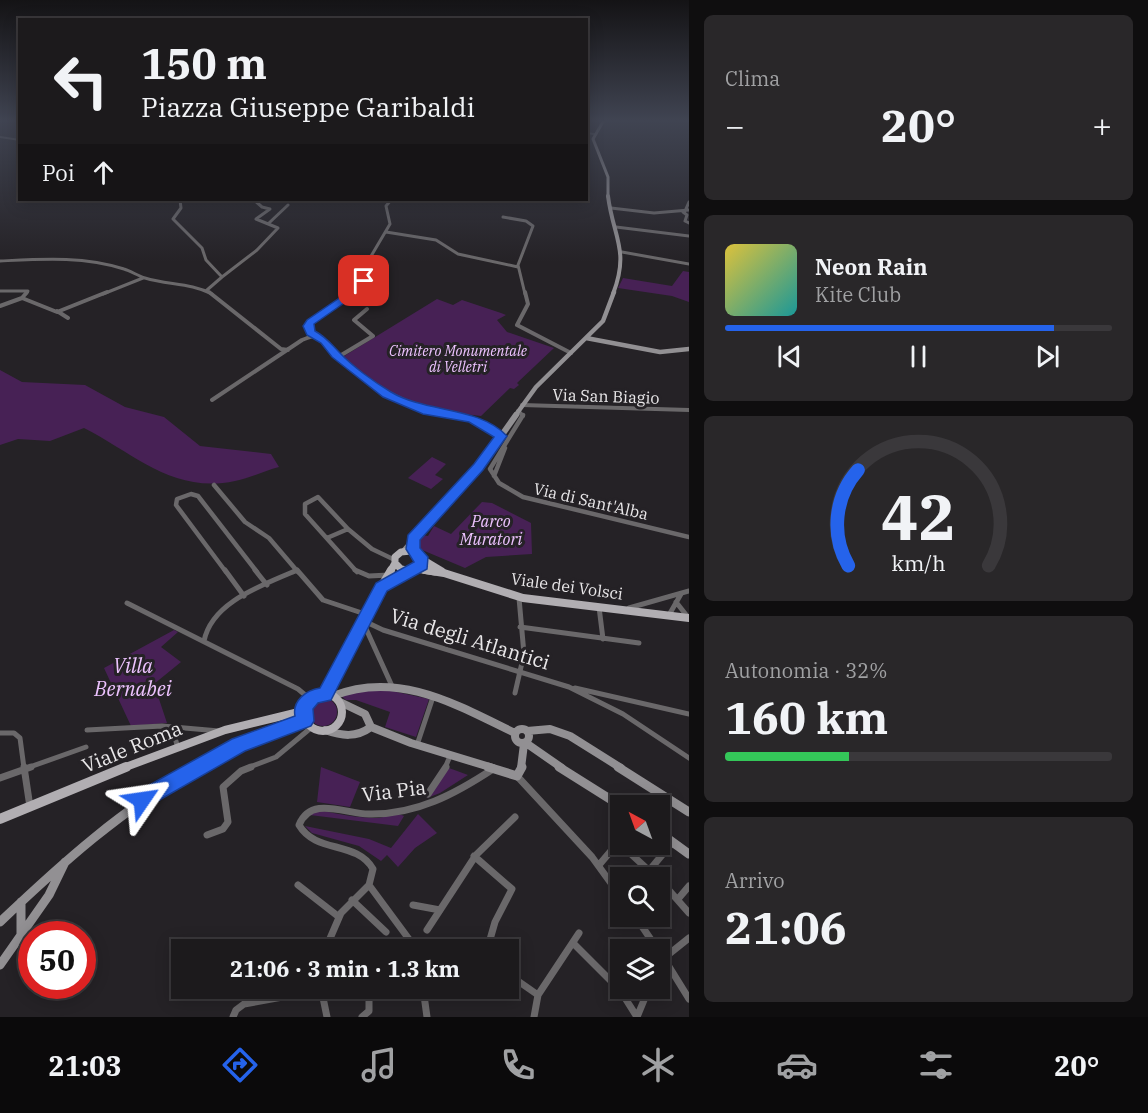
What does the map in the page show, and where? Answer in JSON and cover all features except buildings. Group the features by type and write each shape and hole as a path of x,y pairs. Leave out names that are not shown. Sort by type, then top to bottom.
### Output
{"main road":[{"path":"333,698 364,617 395,562 479,467 537,385 603,321 621,273 622,252 610,208 608,178 603,167"},
{"path":"586,338 613,341 658,354 689,349"},
{"path":"413,539 414,552"},
{"path":"381,587 422,565 422,559 414,552 404,551"},
{"name":"Viale dei Volsci","path":"422,559 444,573"},
{"path":"395,562 401,569 414,570"},
{"name":"Viale dei Volsci","path":"414,570 444,573 519,598 689,617"},
{"path":"306,719 310,699 333,698 362,685 392,686 433,697 515,733 516,739 527,739 538,730 552,730 579,741 689,812"},
{"path":"333,698 365,714 371,727"},
{"path":"326,730 340,721 343,709 333,698"},
{"name":"Viale Roma","path":"0,819 221,732 279,715 306,719"},
{"path":"0,922 67,859 120,815 168,783 238,745 306,719 326,730 347,737 359,735 371,727"},
{"path":"371,727 417,745 517,776 522,766 527,739"},
{"path":"527,739 537,753 610,799"},
{"path":"670,840 689,854"},
{"path":"32,921 53,890 67,859"},
{"path":"21,902 23,921"},
{"path":"0,965 18,941"}],"street":[{"path":"180,201 181,208 172,219 202,247 206,260 222,277"},
{"path":"207,290 256,251 278,228 256,219 270,209 262,207 255,201"},
{"path":"390,201 386,205 390,224 368,262 363,285 309,324 309,329 314,336 325,340 338,357 387,395 427,411 472,419 501,436"},
{"path":"610,208 654,213 680,212 687,210 689,202"},
{"path":"269,223 288,205"},
{"path":"680,212 687,214 685,222 689,223"},
{"path":"503,217 532,225 518,267 528,304 518,320 518,326 571,353"},
{"path":"615,227 689,236"},
{"path":"386,232 437,241 457,253 518,267"},
{"path":"622,252 689,264"},
{"path":"0,261 58,258 93,262 126,269 143,278 207,290 281,349 290,349"},
{"path":"22,298 50,311 57,311 143,278"},
{"path":"0,291 28,291 22,298 0,306"},
{"path":"338,357 373,336 354,320 367,309"},
{"path":"57,311 68,318"},
{"path":"212,400 305,339 314,336"},
{"name":"Via San Biagio","path":"520,408 689,410"},
{"name":"Via di Sant'Alba","path":"520,408 523,414 522,419 507,443 494,477 506,488 523,497 689,537"},
{"name":"Via degli Atlantici","path":"214,485 244,520 269,538 325,602 364,617 379,629 569,687"},
{"path":"244,596 176,505 177,499 190,494 196,495 267,585"},
{"path":"389,575 372,577 359,573 303,511 307,502 317,497 348,529 371,548 395,562"},
{"path":"327,538 348,529"},
{"path":"204,641 207,626 244,596 297,570"},
{"path":"624,610 689,591"},
{"path":"669,615 681,593"},
{"path":"515,693 524,652 519,598"},
{"path":"658,614 660,600"},
{"path":"676,602 689,617"},
{"path":"127,603 297,689 310,699"},
{"path":"599,607 603,639"},
{"path":"364,617 392,686"},
{"path":"520,627 639,644"},
{"path":"569,687 689,714"},
{"path":"569,687 623,714 689,758"},
{"path":"602,704 603,693"},
{"path":"417,745 433,697"},
{"path":"623,714 625,699"},
{"path":"207,835 224,828 228,822 222,794 223,788 241,771 276,757 306,719"},
{"path":"87,730 162,726 202,728 221,732"},
{"path":"172,728 178,748"},
{"path":"1,731 19,736 26,769 30,807"},
{"path":"0,778 86,747"},
{"path":"428,794 446,767 450,756"},
{"name":"Via Pia","path":"369,885 372,869 366,858 308,838 299,825 303,815 316,808 370,814 428,805 456,794 493,769"},
{"path":"517,776 598,865 610,882"},
{"path":"427,930 474,856 494,832 515,817"},
{"path":"653,867 673,842"},
{"path":"598,865 610,851"},
{"path":"634,855 646,867"},
{"path":"474,856 509,884 511,894 495,922 490,939"},
{"path":"298,885 339,917"},
{"path":"330,939 339,917 352,900 369,885 409,939"},
{"path":"678,899 689,886"},
{"path":"670,891 689,914"},
{"path":"352,900 386,932"},
{"path":"413,905 440,910"},
{"path":"534,1017 538,995 579,933"},
{"path":"670,948 689,938"},
{"path":"573,943 626,997 637,1017"},
{"path":"670,968 689,999"},
{"path":"519,982 538,995"},
{"path":"234,1013 244,1004 270,999"},
{"path":"323,999 327,1017"},
{"path":"362,1017 369,1011 369,999"},
{"path":"425,999 427,1017"},
{"path":"637,1017 644,999"}],"green space":[{"path":"683,271 689,272 689,302 672,296 618,288 623,278 672,286"},
{"name":"Cimitero Monumentale di Velletri","path":"437,299 453,305 462,300 506,315 497,320 507,332 554,348 517,383 519,385 514,389 510,388 481,416 430,410 387,393 341,358"},
{"path":"0,370 22,382 85,385 125,407 164,417 200,446 271,454 279,467 235,481 213,484 192,482 155,469 84,428 50,441 18,439 0,445"},
{"path":"432,457 446,464 435,475 443,479 431,489 408,478"},
{"name":"Parco Muratori","path":"482,502 492,503 531,523 532,554 486,557 465,568 415,547 422,535 428,536 434,526 451,534"},
{"name":"Villa Bernabei","path":"174,630 178,632 161,647 181,662 154,684 167,723 131,726 104,668"},
{"path":"369,686 429,699 416,737 385,727 390,712 356,700 346,700 341,696"},
{"path":"323,698 333,702 337,712 333,722 323,726 313,722 309,712 313,702"},
{"path":"321,767 360,782 350,807 317,802"},
{"path":"449,768 468,775 440,793 427,798"},
{"path":"319,810 369,818 397,814 404,816 398,826 310,815"},
{"path":"418,814 437,833 415,848 398,867 387,855 381,861 359,846 312,833 305,826 369,839 391,848"}],"route":[{"path":"142,800 238,745 305,721 303,711 305,704 314,696 325,694 363,617 381,587 422,565 421,557 414,552 413,539 442,504 479,467 501,436 472,419 427,411 387,395 336,355 325,340 311,333 308,326 311,322 357,290 364,281"}]}
